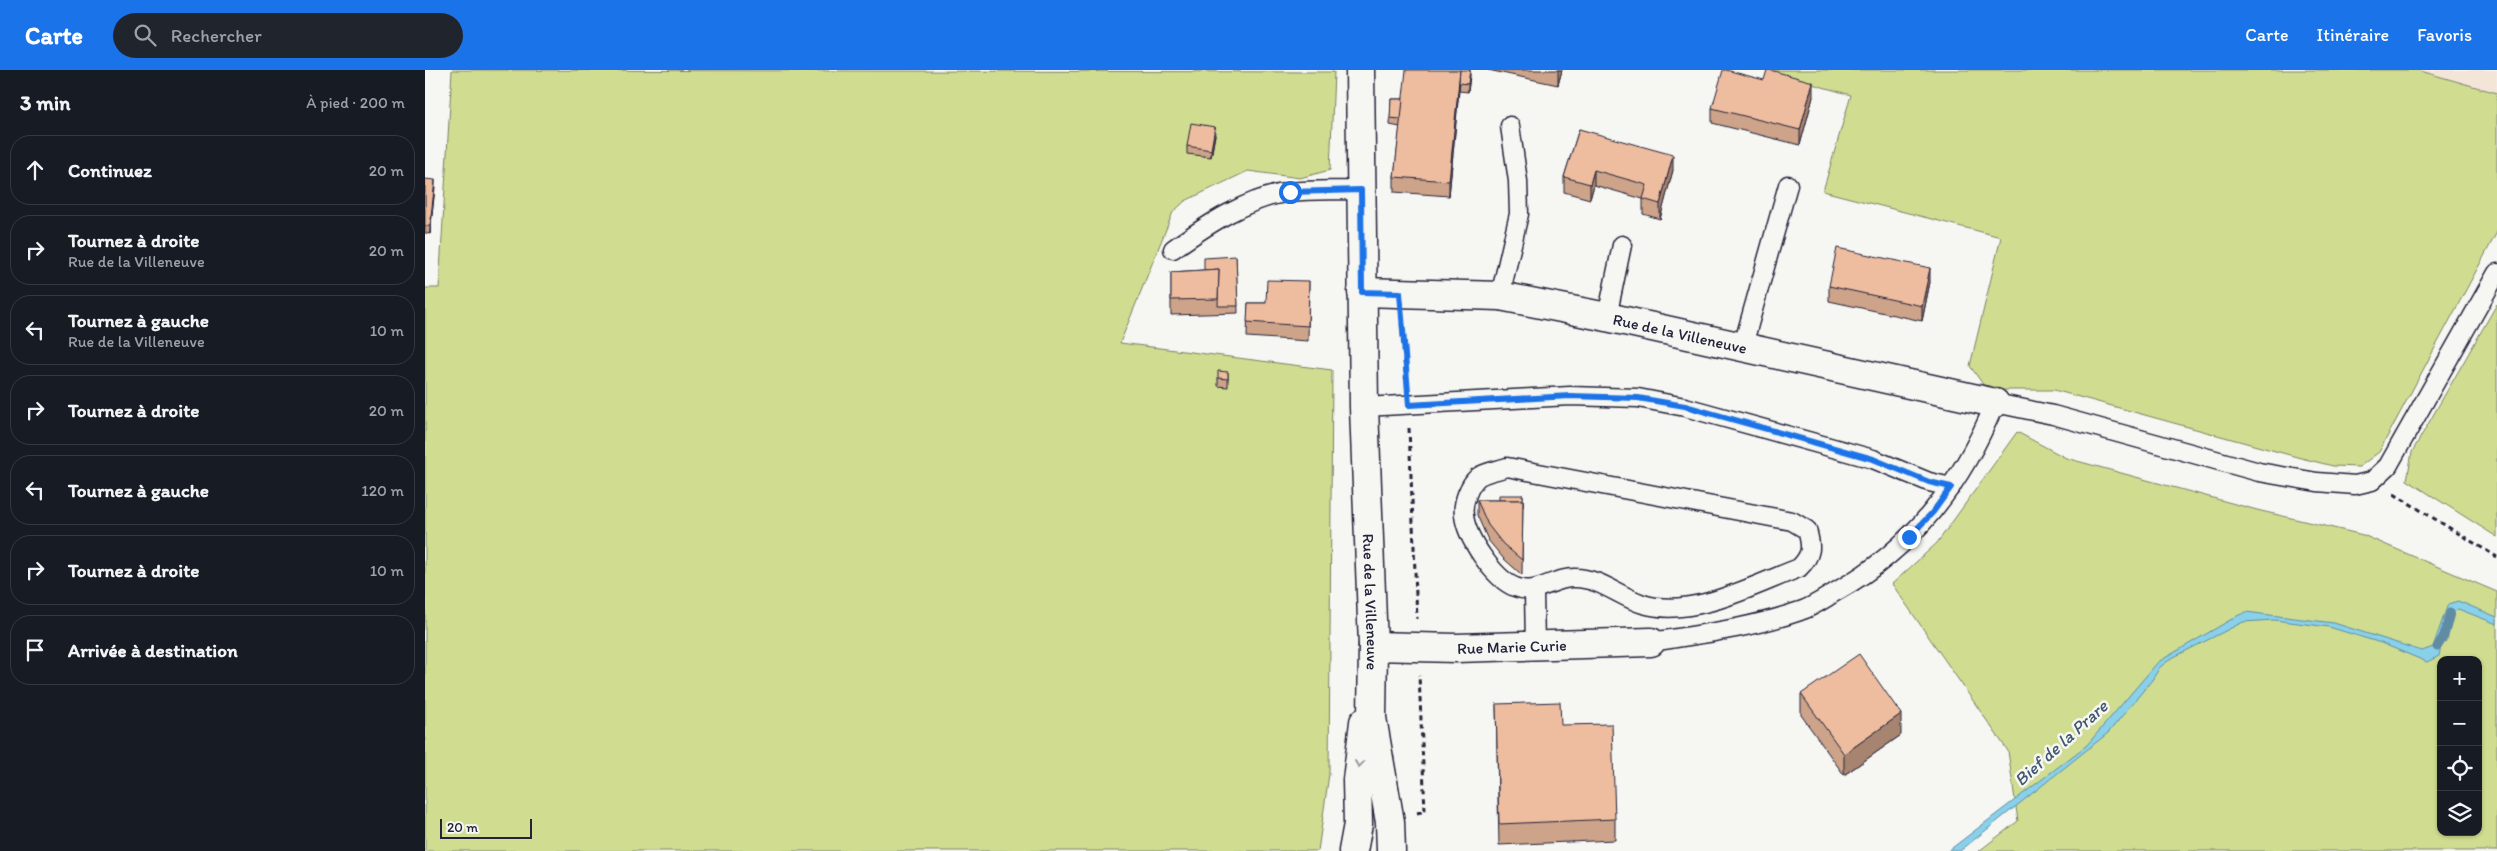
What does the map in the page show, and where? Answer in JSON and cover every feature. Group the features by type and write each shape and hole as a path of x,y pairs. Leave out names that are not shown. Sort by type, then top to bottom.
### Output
{"main road":[{"name":"Rue de la Villeneuve","path":"1360,70 1364,406 1373,646 1372,718 1390,822 1391,851"},
{"name":"Rue de la Villeneuve","path":"1362,292 1501,296 1607,317 1742,349 1995,403"},
{"name":"Rue Marie Curie","path":"1373,646 1418,648 1651,642"},
{"path":"1353,851 1358,824 1357,780 1373,646"}],"lane":[{"path":"1501,296 1519,214 1510,126"},
{"path":"1742,349 1788,185"},
{"path":"1173,249 1211,224 1244,206 1272,197 1290,192 1361,190"},
{"path":"1607,317 1622,245"},
{"path":"1651,642 1741,629 1802,611 1867,574 1909,537 1933,512 1980,440 1995,403 2053,415 2259,472 2317,482 2355,485 2372,481 2388,466 2497,273"},
{"path":"1364,406 1570,396 1638,398 1685,406 1873,459 1929,482 1951,487"},
{"path":"1507,467 1792,521 1807,530 1812,544 1809,558 1799,568 1708,602 1663,608 1642,604 1587,579 1573,578 1555,581 1534,590 1514,587 1495,573 1468,530 1463,514 1467,493 1479,477 1507,467"},
{"path":"1534,590 1535,646"}],"path":[{"path":"1390,822 1425,811 1409,405 1400,293"},
{"path":"2372,481 2497,557"}],"shaded area":[{"path":"2417,70 2497,70 2497,93"}],"green space":[{"path":"452,70 1334,72 1330,170 1300,178 1248,171 1185,201 1173,212 1120,343 1332,370 1329,774 1318,851 425,851 425,288 439,288"},
{"path":"1774,70 2417,70 2497,93 2497,232 2379,452 2359,467 2333,466 2297,457 2054,390 1987,390 1970,366 2001,237 1823,191 1851,95 1773,73"},
{"path":"2497,304 2497,537 2407,480 2412,452"},
{"path":"2017,432 2066,458 2257,510 2363,535 2497,592 2497,851 1979,851 2018,821 2008,751 1892,584 1937,543"}],"water":[{"path":"2458,601 2497,617 2497,624 2458,609 2446,624 2439,656 2427,662 2381,643 2329,627 2274,620 2243,622 2172,658 2160,667 2152,680 2108,733 1960,851 1948,851 2087,745 2158,662 2237,616 2246,612 2334,623 2422,651 2433,647 2448,604"}],"building":[{"path":"1406,70 1460,70 1449,181 1394,177"},
{"path":"1460,70 1470,70 1468,84 1459,83"},
{"path":"1723,70 1764,80 1767,70 1770,70 1813,82 1800,130 1712,108"},
{"path":"1391,99 1403,99 1401,119 1390,118"},
{"path":"1191,123 1215,127 1211,150 1187,146"},
{"path":"1579,129 1673,155 1660,204 1643,199 1647,185 1594,170 1590,184 1564,177"},
{"path":"425,179 435,180 430,226 425,226"},
{"path":"1837,248 1930,268 1922,306 1829,286"},
{"path":"1236,256 1238,306 1218,306 1219,269 1204,270 1204,258"},
{"path":"1219,269 1218,299 1171,300 1171,272"},
{"path":"1267,280 1309,281 1308,326 1247,322 1248,303 1266,303"},
{"path":"1218,371 1228,372 1228,379 1218,378"},
{"path":"1499,495 1523,495 1523,500 1499,500"},
{"path":"1477,500 1523,500 1522,560 1503,544 1488,525"},
{"path":"1859,654 1901,714 1844,754 1801,694"},
{"path":"1560,702 1561,725 1612,724 1615,819 1499,824 1496,704"}],"waterway":[{"name":"Bief de la Prare","path":"2437,647 2444,636 2450,613"}],"route":[{"path":"1290,192 1361,190 1362,292 1400,293 1409,405 1570,396 1638,398 1685,406 1873,459 1929,482 1951,487 1933,512 1909,537"}]}
